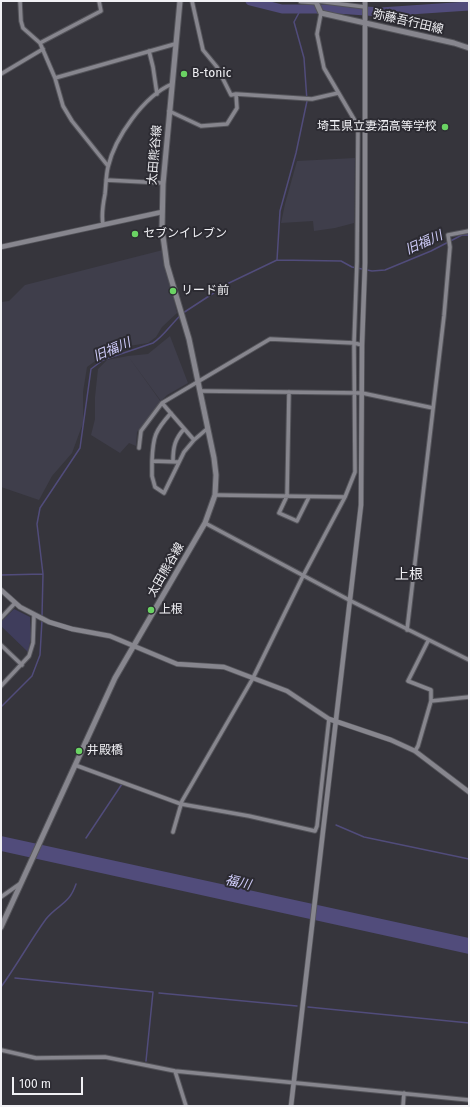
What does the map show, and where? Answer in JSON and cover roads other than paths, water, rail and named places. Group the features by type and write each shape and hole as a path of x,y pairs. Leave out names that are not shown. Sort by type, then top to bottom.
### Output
{"main road":[{"name":"太田熊谷線","path":"21,883 116,678 205,523 214,495 216,475 201,391 164,246 162,212 163,183 180,1"},
{"path":"301,1 316,2 321,13"},
{"name":"弥藤吾行田線","path":"321,13 469,48"},
{"path":"1,927 21,883"}],"street":[{"path":"20,1 21,21 23,28 40,43 55,78 63,106 72,121 108,166"},
{"path":"40,43 84,18 97,14 101,11 99,1"},
{"path":"192,1 203,50 217,67 231,95 236,94 312,99 338,93"},
{"path":"291,1106 361,505 362,344 365,281 365,1"},
{"path":"316,2 365,7"},
{"path":"173,832 181,804 253,678 303,576 345,497 355,472 354,343 357,262 358,126 324,68 317,34 321,13"},
{"path":"55,78 175,44"},
{"path":"1,74 43,49"},
{"path":"149,51 156,94"},
{"path":"103,224 102,213 108,166 118,143 133,118 148,99 172,84"},
{"path":"169,111 201,126 227,124 237,108 236,94"},
{"path":"106,180 163,183"},
{"path":"1,247 162,212"},
{"path":"407,630 444,316 450,247 448,235 469,231"},
{"path":"139,448 141,430 162,403 270,340 362,344"},
{"path":"201,391 362,393 433,408"},
{"path":"289,392 287,496 279,513 297,521 309,497"},
{"path":"162,403 194,440"},
{"path":"171,413 157,429 153,446 152,476 154,487 164,493 184,452 194,440 208,428"},
{"path":"173,461 173,447 178,435 184,429"},
{"path":"152,461 179,462"},
{"path":"214,495 345,497"},
{"path":"205,523 407,630 469,660"},
{"path":"1,590 15,604 35,616 49,622 72,629 110,636 177,664 224,667 287,691 329,719 336,720 390,740 415,751 469,792"},
{"path":"2,615 15,604"},
{"path":"1,686 22,665 32,649 35,616"},
{"path":"415,751 418,746 431,700 431,690 408,681 428,640"},
{"path":"2,648 22,665"},
{"path":"431,700 469,697"},
{"path":"75,765 181,804 249,816 315,831 329,719"},
{"path":"1,897 21,883"},
{"path":"1,1050 36,1058 105,1057 175,1071 469,1100"},
{"path":"175,1071 186,1106"},
{"path":"403,1106 404,1093"}],"waterway":[{"path":"250,1 282,9 337,9 380,12 469,6"},
{"path":"277,260 280,211 296,153 307,101 304,58 294,22 301,9"},
{"name":"旧福川","path":"183,313 229,283 277,260 341,261 352,267 372,271 385,270 431,251 462,235 469,235"},
{"name":"旧福川","path":"42,616 43,574 37,524 40,508 80,448 91,369 103,360 153,343 161,337 181,315"},
{"path":"1,575 43,574"},
{"name":"旧福川","path":"1,707 32,676 40,655 42,620"},
{"path":"86,838 122,784"},
{"path":"336,825 364,837 469,859"},
{"path":"1,987 46,919 67,900 76,884"},
{"path":"15,978 153,992 146,1061"},
{"path":"159,993 297,1006"},
{"path":"308,1007 469,1023"}],"place":[{"name":"B-tonic","path":"184,74"},
{"name":"埼玉県立妻沼高等学校","path":"445,127"},
{"name":"セブンイレブン","path":"135,234"},
{"name":"リード前","path":"173,291"},
{"name":"上根","path":"151,610"},
{"name":"井殿橋","path":"79,751"}],"district":[{"name":"上根","path":"409,575"}],"water label":[{"name":"福川","path":"238,883"}]}
